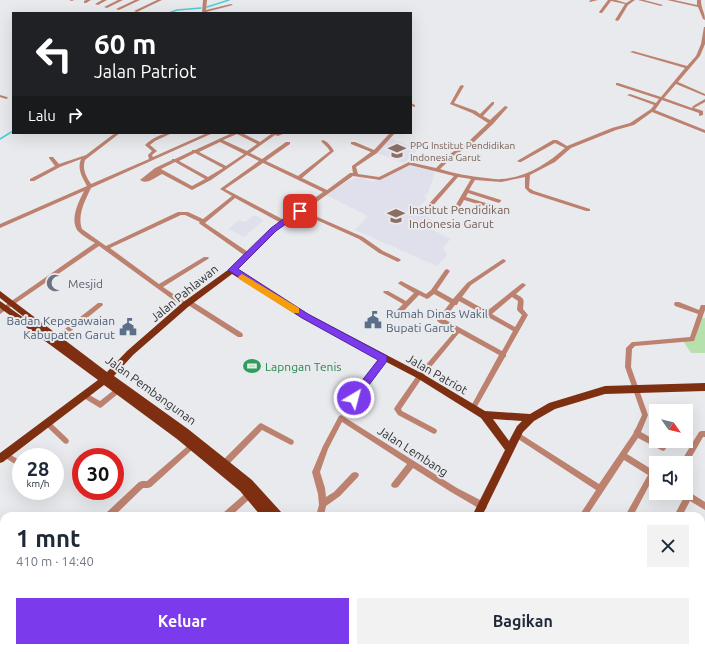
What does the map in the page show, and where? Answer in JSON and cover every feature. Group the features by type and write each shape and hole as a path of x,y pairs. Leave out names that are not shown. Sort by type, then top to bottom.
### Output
{"main road":[{"name":"Jalan Pahlawan","path":"3,457 105,378 130,353 187,303 232,270"},
{"name":"Jalan Patriot","path":"232,270 305,316 420,376 484,415 510,449"},
{"name":"Jalan Pembangunan","path":"0,294 4,307 105,378"},
{"name":"Jalan Pembangunan","path":"4,307 58,338 105,378 190,441 252,492 274,512"},
{"path":"479,512 520,429 531,418 552,406 605,390 705,388"},
{"name":"Jalan Patriot","path":"484,415 531,418"},
{"name":"Jalan Pembangunan","path":"190,441 225,463 252,492 265,512"}],"street":[{"path":"84,2 89,0"},
{"path":"97,4 105,0"},
{"path":"106,7 121,0"},
{"path":"118,9 138,0"},
{"path":"136,11 160,0"},
{"path":"205,0 204,12 232,5"},
{"path":"591,1 596,0"},
{"path":"601,12 611,0 627,4"},
{"path":"617,20 627,4 633,0"},
{"path":"640,0 660,5"},
{"path":"669,0 699,6"},
{"path":"698,0 699,6 705,18"},
{"path":"675,6 677,2"},
{"path":"392,134 374,152 354,167 356,174 380,179 409,163 457,175 505,181 528,174 553,161 567,148 614,129 632,124 652,110 698,56 703,44 705,28"},
{"path":"632,52 688,68"},
{"path":"698,56 705,58"},
{"path":"676,83 705,95"},
{"path":"617,84 662,98 702,113 701,115"},
{"path":"462,86 452,104 491,122"},
{"path":"629,95 656,104"},
{"path":"0,96 6,98"},
{"path":"694,107 705,100"},
{"path":"480,116 493,103"},
{"path":"437,170 452,155 472,141 506,107"},
{"path":"652,110 705,132"},
{"path":"32,180 58,166 85,156 117,134"},
{"path":"151,159 150,155 155,151 147,145 153,140 168,134"},
{"path":"0,226 209,134"},
{"path":"234,134 174,160 159,170 190,188 209,179 226,168 273,134"},
{"path":"239,134 260,144"},
{"path":"217,141 264,161 327,192"},
{"path":"299,178 332,151 323,141"},
{"path":"519,161 555,141 567,148"},
{"path":"284,222 224,191 223,188 288,143"},
{"path":"353,143 374,152"},
{"path":"194,151 226,168"},
{"path":"85,156 81,165 82,173 89,186"},
{"path":"51,158 58,166"},
{"path":"174,160 209,179"},
{"name":"Jalan Pahlawan","path":"232,270 258,243 284,222 346,177 356,174"},
{"path":"528,174 527,188 529,190 588,210"},
{"path":"429,207 457,175"},
{"path":"457,208 474,178"},
{"path":"89,186 81,203 77,223 80,230 160,286 240,335"},
{"path":"466,191 499,201"},
{"path":"203,221 235,196"},
{"path":"463,198 500,209"},
{"path":"300,211 361,238 381,252 398,260"},
{"path":"106,248 180,213 186,213 203,221 204,224 248,255"},
{"path":"4,307 99,243"},
{"path":"160,286 206,258"},
{"path":"503,261 469,284 440,320 458,331 504,354"},
{"path":"401,283 428,297 447,271"},
{"path":"488,314 523,285"},
{"path":"433,291 488,314 516,330"},
{"path":"386,292 406,304"},
{"path":"395,316 418,292"},
{"path":"473,408 525,315 520,310 522,300 512,294"},
{"path":"586,512 646,415 628,366 627,357 632,345 692,339 702,310 677,304"},
{"path":"58,338 100,305"},
{"path":"434,431 398,411 398,406 420,376 458,331"},
{"path":"354,398 384,358"},
{"path":"84,395 98,405 123,392"},
{"name":"Jalan Lembang","path":"321,512 322,485 316,472 323,454 341,418 483,506"},
{"path":"47,423 66,441"},
{"path":"225,463 261,426 291,442"},
{"path":"636,433 649,440"},
{"path":"688,456 701,434 705,434"},
{"path":"517,435 600,489"},
{"path":"113,512 142,484 148,485 190,441"},
{"path":"622,455 649,472"},
{"path":"396,485 412,463"},
{"path":"322,504 337,494 355,475"},
{"path":"631,512 649,483"},
{"path":"230,512 252,492"},
{"path":"693,496 704,501"},
{"path":"680,512 685,500"}],"shaded area":[{"name":"PPG Institut Pendidikan Indonesia Garut","path":"389,138 419,149 404,163 376,153"},
{"name":"Institut Pendidikan Indonesia Garut","path":"411,165 435,172 428,193 424,196 427,199 418,207 427,210 424,215 435,222 431,229 451,239 443,247 447,255 437,266 355,230 368,216 326,195 349,180 360,177 373,182"},
{"path":"254,215 264,220 244,237 228,229 239,220 245,222"}],"green space":[{"path":"701,318 705,318 705,353 691,353 683,341 695,339"},
{"name":"Lapngan Tenis","path":"252,359 263,367 254,375 242,365"}],"waterway":[{"path":"207,7 229,0"},
{"path":"172,12 177,10 201,8"},
{"path":"0,139 12,132"}],"slow traffic":[{"path":"242,277 296,310"}],"place":[{"name":"PPG Institut Pendidikan Indonesia Garut","path":"397,151"},
{"name":"Institut Pendidikan Indonesia Garut","path":"396,216"},
{"name":"Mesjid","path":"55,283"},
{"name":"Rumah Dinas Wakil Bupati Garut","path":"373,320"},
{"name":"Badan Kepegawaian Kabupaten Garut","path":"128,327"},
{"name":"Lapngan Tenis","path":"252,366"}],"route":[{"path":"300,211 258,243 232,270 305,316 384,358 354,398"}]}
